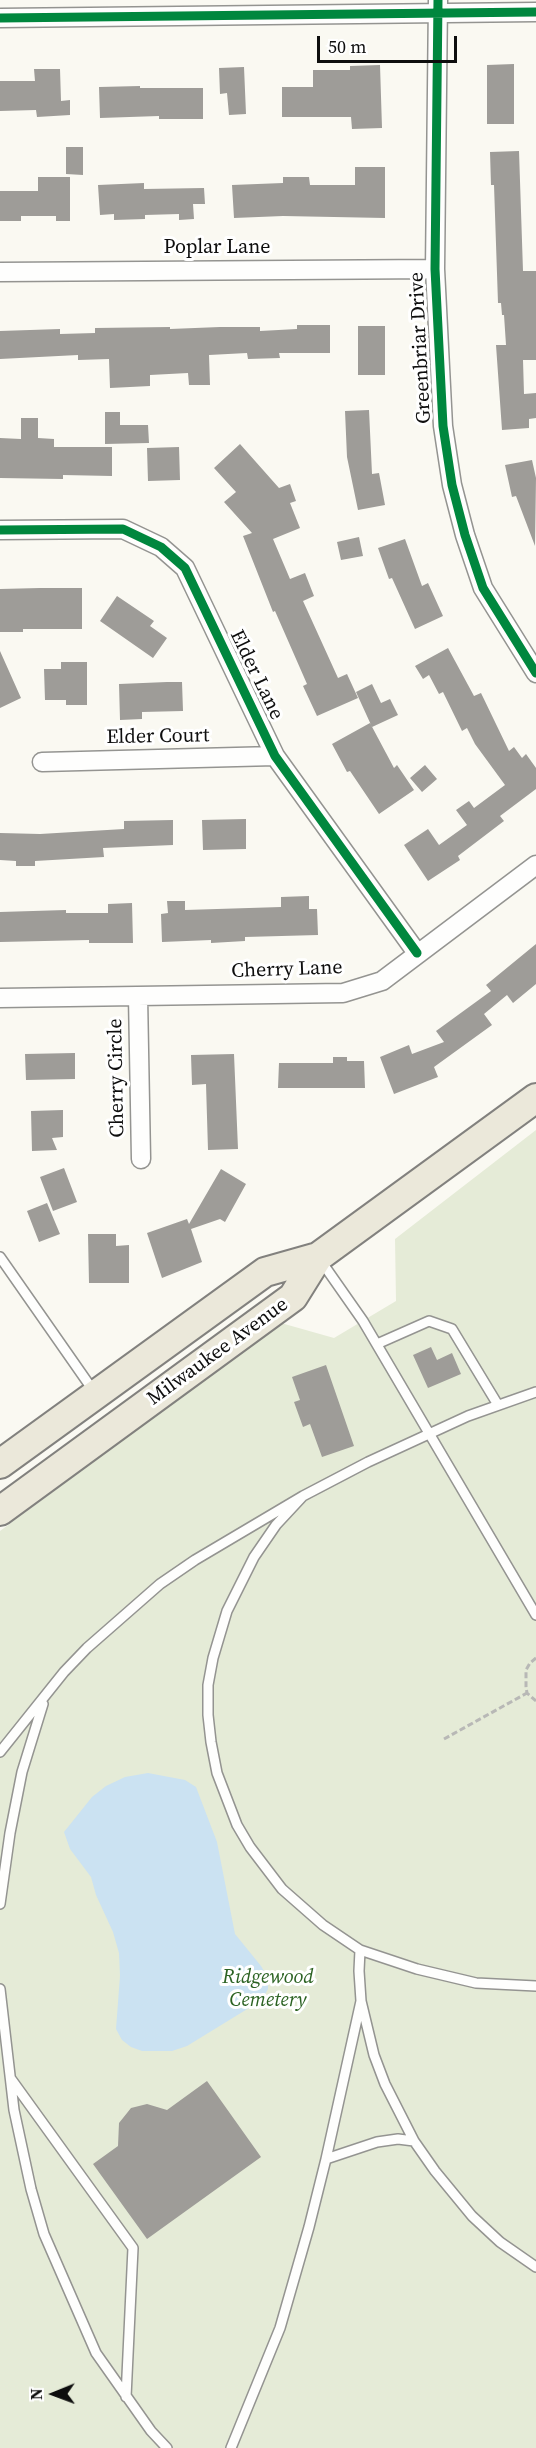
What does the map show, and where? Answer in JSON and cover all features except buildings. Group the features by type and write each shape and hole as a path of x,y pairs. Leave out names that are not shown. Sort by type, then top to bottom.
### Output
{"main road":[{"path":"318,1257 536,1098"},
{"name":"Milwaukee Avenue","path":"0,1464 265,1272 318,1257"},
{"name":"Milwaukee Avenue","path":"0,1511 292,1297 318,1257"}],"street":[{"path":"0,18 438,7 536,12"},
{"name":"Greenbriar Drive","path":"438,7 435,269 443,426 452,485 465,535 483,588 536,674"},
{"name":"Poplar Lane","path":"0,272 435,269"},
{"name":"Elder Lane","path":"0,530 123,529 161,547 184,568 275,756 417,953"},
{"name":"Elder Court","path":"42,762 275,756"},
{"name":"Cherry Lane","path":"0,998 343,993 382,981 536,865"},
{"name":"Cherry Circle","path":"138,996 141,1160"}],"lane":[{"path":"0,1257 96,1394"},
{"path":"318,1257 377,1344 536,1614"},
{"path":"377,1344 429,1321 452,1329 498,1405"},
{"path":"0,1752 64,1672 87,1648 160,1584 195,1560 303,1496 430,1432 536,1392"},
{"path":"303,1496 276,1525 254,1557 227,1611 213,1658 208,1685 208,1715 217,1773 227,1801 250,1848 282,1889 323,1925 360,1950 417,1969 476,1983 536,1986"},
{"path":"0,1904 1,1885 22,1772 46,1696"},
{"path":"360,1950 358,1971 361,2001 374,2055 385,2084 414,2141 472,2216 500,2242 536,2267"},
{"path":"0,1989 9,2077 20,2144 44,2234 96,2353 151,2431 167,2448"},
{"path":"231,2448 280,2328 326,2159 361,2001"},
{"path":"9,2077 133,2248 126,2397"},
{"path":"326,2159 377,2142 398,2139 414,2141"}],"path":[{"path":"536,1658 530,1662 526,1670 526,1692 536,1701"},
{"path":"444,1739 526,1692"}],"green space":[{"name":"Ridgewood Cemetery","path":"536,1130 536,2448 0,2448 0,1531 281,1323 334,1338 396,1301 395,1239"}],"water":[{"path":"148,1773 185,1780 196,1787 217,1842 235,1934 268,1978 268,1989 262,2000 187,2046 172,2051 142,2051 131,2047 122,2040 116,2029 120,1976 119,1953 91,1877 70,1849 64,1832 92,1797 106,1786 125,1777"}],"cycle path":[{"path":"438,0 435,269 443,426 452,485 465,535 483,588 536,673"},
{"path":"0,18 536,12"},
{"path":"0,530 123,529 161,547 185,568 275,756 417,953"}]}
